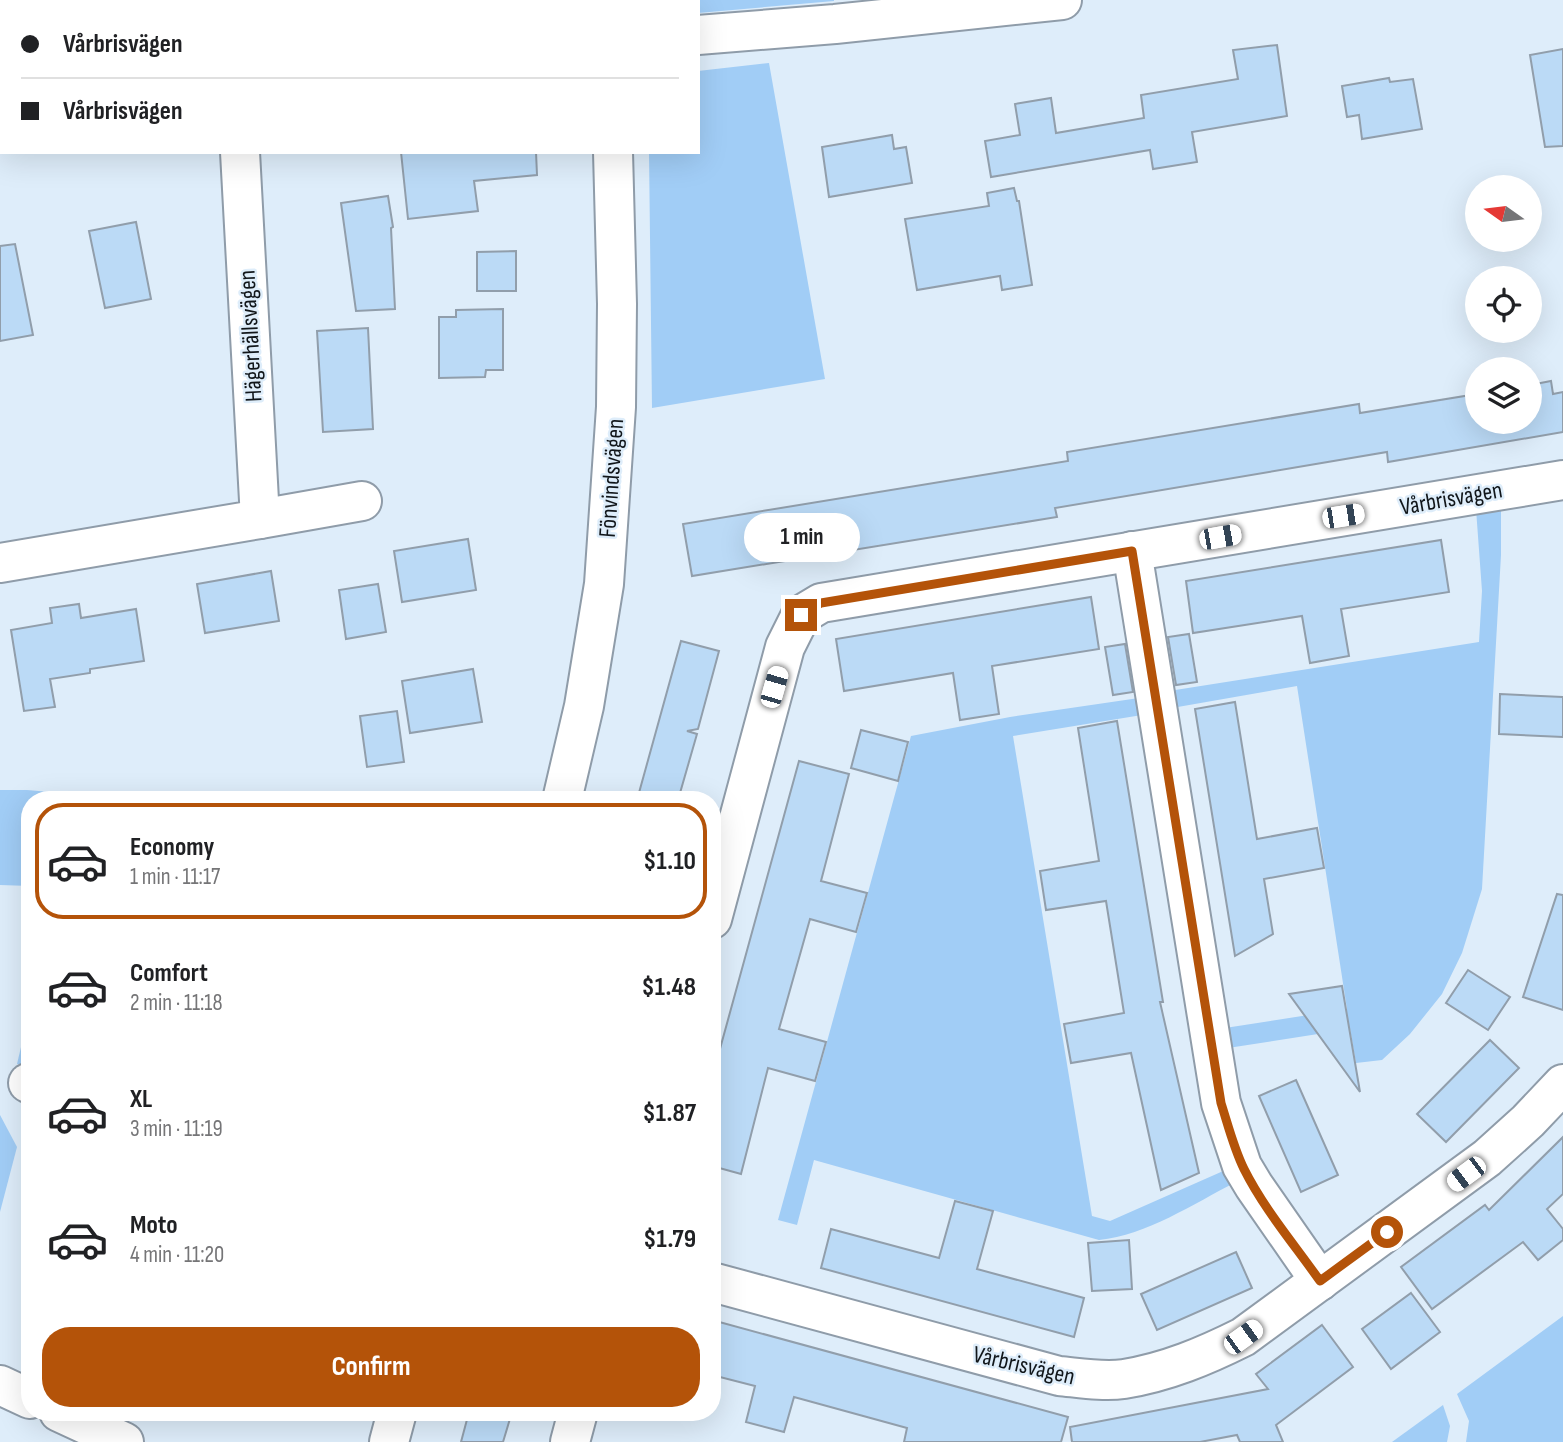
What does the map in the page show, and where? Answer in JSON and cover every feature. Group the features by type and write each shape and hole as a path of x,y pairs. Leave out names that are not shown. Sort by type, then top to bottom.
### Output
{"street":[{"path":"700,35 835,24 1062,0"},
{"name":"Hägerhällsvägen","path":"240,154 260,519"},
{"name":"Fönvindsvägen","path":"564,791 584,706 605,571 618,304 613,154"},
{"name":"Vårbrisvägen","path":"721,886 782,660 801,615 821,603 1563,480"},
{"path":"0,563 362,501"},
{"path":"1132,551 1221,1103 1242,1166 1320,1281"},
{"name":"Vårbrisvägen","path":"721,1284 1059,1376 1092,1380 1123,1379 1172,1368 1213,1353 1243,1337 1487,1158 1563,1084"},
{"path":"0,1385 21,1394"},
{"path":"78,1421 123,1442 129,1421"},
{"path":"389,1442 395,1421"},
{"path":"569,1442 575,1421"}],"shaded area":[{"path":"700,0 834,1 700,13"},
{"path":"769,63 825,379 652,408 649,154 700,154 700,71"},
{"path":"1501,505 1501,555 1482,889 1462,953 1442,994 1410,1034 1382,1060 1356,1063 1350,1029 1228,1048 1225,1028 1347,1009 1297,686 1172,708 1169,691 1479,642 1482,591 1476,509"},
{"path":"1139,698 1142,715 1013,736 1092,1216 1110,1221 1230,1168 1236,1182 1152,1225 1135,1232 1099,1240 814,1160 797,1225 778,1220 911,736 1010,717"},
{"path":"0,790 39,791 21,791 21,886 0,885"},
{"path":"21,1047 21,1065 17,1064"},
{"path":"0,1115 17,1147 0,1212"},
{"path":"1563,1316 1563,1442 1466,1442 1469,1421 1457,1394"},
{"path":"1443,1405 1450,1426 1447,1442 1392,1442"}],"building":[{"path":"1277,45 1287,116 1192,132 1197,162 1153,169 1150,150 991,177 985,141 1020,135 1015,104 1051,98 1056,133 1144,118 1141,95 1238,79 1233,50"},
{"path":"1563,49 1563,146 1545,147 1530,55"},
{"path":"1389,78 1390,82 1413,79 1422,129 1362,139 1359,115 1347,117 1342,86"},
{"path":"892,135 894,149 906,147 912,183 829,197 822,147"},
{"path":"401,154 536,154 537,175 474,181 478,211 408,219"},
{"path":"1014,188 1019,201 1032,285 1002,290 1000,276 917,290 905,219 989,206 987,193"},
{"path":"388,196 393,227 395,309 356,311 341,203"},
{"path":"136,222 151,299 105,308 89,231"},
{"path":"15,244 33,335 0,341 0,246"},
{"path":"516,251 516,291 477,291 477,252"},
{"path":"503,309 503,370 486,370 485,377 439,378 439,317 456,317 456,310"},
{"path":"368,328 373,429 323,432 317,331"},
{"path":"1551,381 1553,394 1563,392 1563,432 1388,462 1387,452 1055,508 1057,517 692,576 683,524 1068,461 1067,452 1359,404 1360,413 1465,396 1465,434 1542,434 1542,383"},
{"path":"468,539 476,590 402,602 394,551"},
{"path":"1441,540 1449,592 1341,609 1349,656 1310,663 1302,616 1193,633 1186,581"},
{"path":"271,571 279,621 205,633 197,584"},
{"path":"378,584 386,632 346,639 339,590"},
{"path":"1091,597 1099,649 992,666 999,714 960,720 953,673 844,691 836,639"},
{"path":"79,604 81,618 136,609 144,661 90,669 90,673 50,679 55,707 24,711 11,630 52,623 50,608"},
{"path":"1189,634 1197,682 1176,685 1168,637"},
{"path":"681,641 719,651 698,729 687,731 697,734 681,791 639,791"},
{"path":"1125,644 1133,692 1113,695 1105,647"},
{"path":"473,669 482,722 410,733 402,681"},
{"path":"1500,694 1563,697 1563,737 1499,734"},
{"path":"1235,702 1257,839 1317,828 1324,868 1264,879 1273,934 1235,956 1195,709"},
{"path":"397,711 404,762 367,767 360,716"},
{"path":"1117,721 1163,1002 1160,1002 1199,1173 1161,1190 1131,1053 1071,1063 1064,1024 1124,1013 1106,901 1046,910 1040,871 1099,861 1078,728"},
{"path":"861,730 908,742 898,781 851,768"},
{"path":"799,761 849,774 821,881 867,893 856,932 810,919 779,1029 826,1042 815,1081 768,1068 741,1174 721,1168 721,1045"},
{"path":"1557,894 1563,895 1563,1010 1523,997"},
{"path":"1468,970 1510,997 1488,1030 1446,1003"},
{"path":"1342,986 1360,1092 1289,994"},
{"path":"1490,1040 1519,1068 1446,1142 1417,1114"},
{"path":"1296,1080 1338,1175 1301,1192 1259,1096"},
{"path":"1563,1137 1563,1194 1547,1209 1563,1229 1563,1240 1538,1260 1523,1242 1432,1309 1401,1267 1485,1205 1489,1210"},
{"path":"955,1201 993,1211 977,1269 1084,1298 1074,1337 821,1268 831,1229 939,1258"},
{"path":"1129,1240 1132,1289 1092,1291 1088,1243"},
{"path":"1236,1252 1252,1288 1157,1330 1141,1294"},
{"path":"1411,1293 1440,1332 1391,1369 1362,1329"},
{"path":"721,1322 1068,1417 1061,1442 904,1442 907,1428 794,1397 784,1432 746,1422 755,1386 721,1377"},
{"path":"1322,1325 1353,1367 1276,1425 1283,1442 1240,1442 1237,1435 1200,1442 1072,1442 1070,1427 1268,1389 1256,1374"},
{"path":"467,1421 509,1421 503,1442 461,1442"}],"route":[{"path":"801,615 821,603 1132,551 1221,1103 1230,1134 1242,1166 1254,1186 1320,1281 1387,1232"}]}
